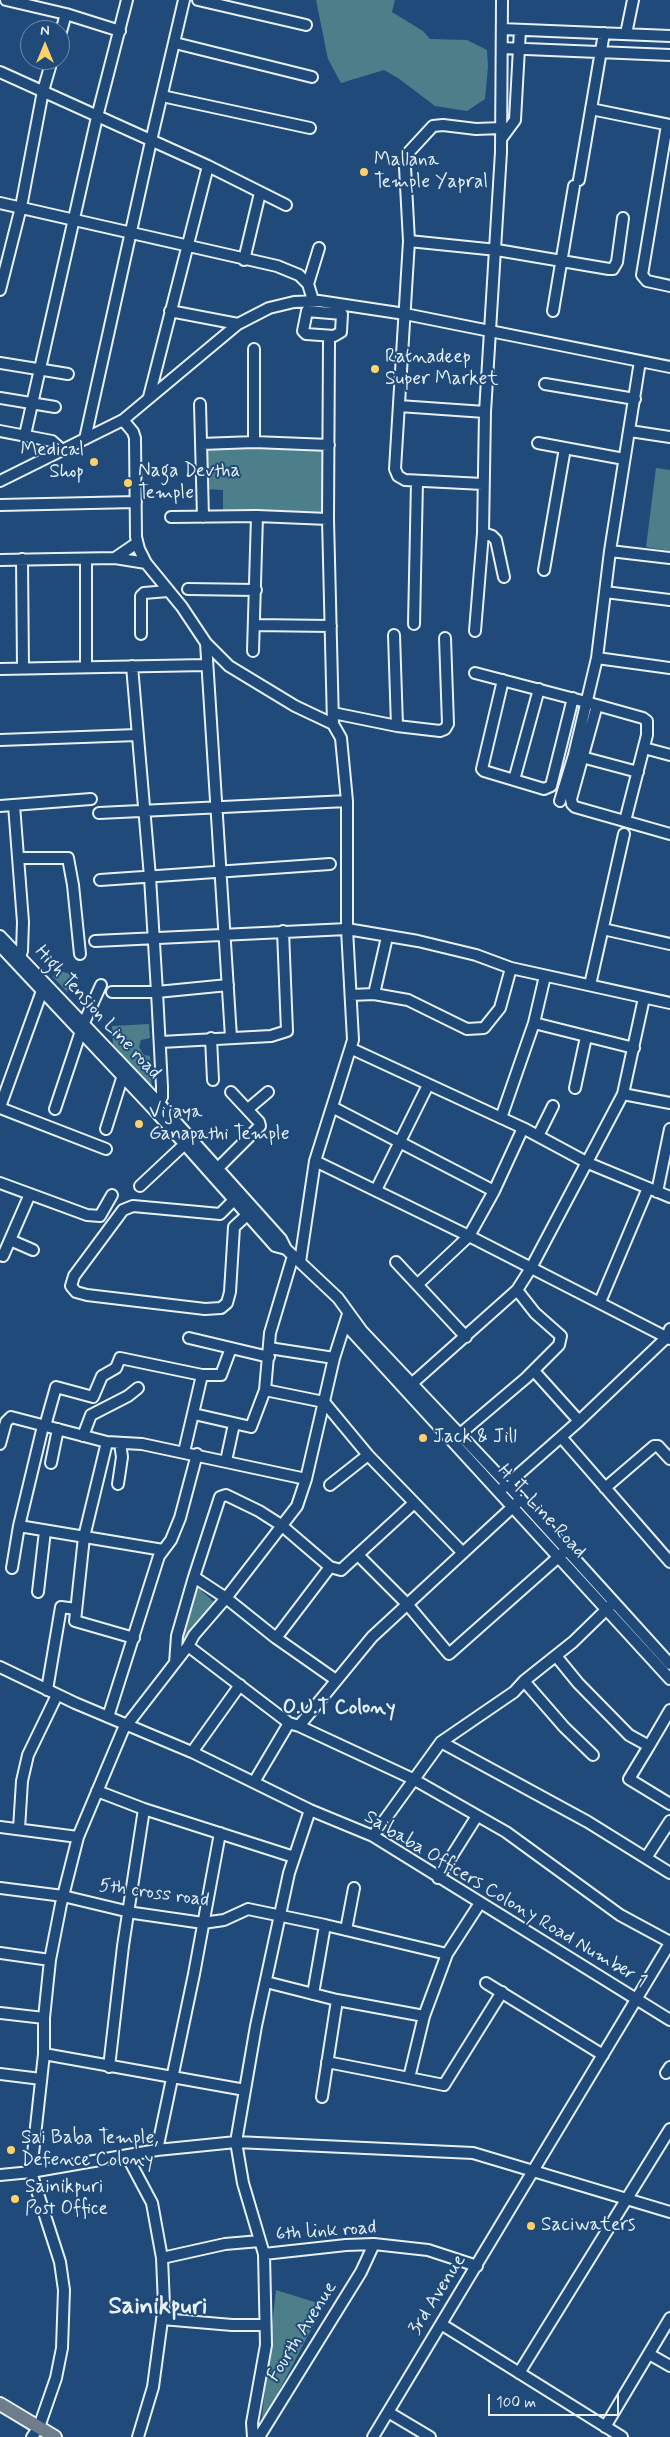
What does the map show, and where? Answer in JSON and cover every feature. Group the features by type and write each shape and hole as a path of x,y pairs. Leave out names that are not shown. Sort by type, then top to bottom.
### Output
{"main road":[{"path":"0,2404 36,2432 55,2437"}],"street":[{"path":"6,0 66,14 120,31"},
{"path":"25,435 97,117 127,0"},
{"path":"85,439 184,0"},
{"path":"198,0 306,26"},
{"path":"475,631 483,533 485,412 497,250 501,140 502,0"},
{"path":"626,34 634,0"},
{"path":"64,20 66,14"},
{"path":"502,29 670,36"},
{"path":"501,140 516,120 520,30"},
{"path":"553,311 604,33"},
{"path":"175,43 312,77"},
{"path":"502,48 670,55"},
{"path":"0,290 21,207 43,92 49,70"},
{"path":"0,72 208,166 286,206"},
{"path":"162,96 310,128"},
{"path":"591,109 668,125 642,275 647,281 670,286"},
{"path":"483,484 405,480 398,476 395,469 409,241 405,167 409,152 433,126 443,125 470,129 501,128"},
{"path":"149,397 208,166"},
{"path":"244,260 260,193"},
{"path":"0,203 189,245 289,270 308,284 317,304"},
{"path":"409,241 497,250 613,269 616,262 623,218"},
{"path":"308,284 319,248"},
{"path":"0,481 123,420 238,324 269,308 294,302 343,309 405,314 670,367"},
{"path":"317,304 306,311 303,331 306,334 338,335 341,332 343,309"},
{"path":"170,311 238,324"},
{"path":"194,1414 251,1427 265,1390 270,1333 293,1256 315,1161 352,1050 354,1030 347,929 347,801 342,738 333,719 328,519 328,341"},
{"path":"254,349 254,442"},
{"path":"640,361 610,551 597,658 585,707 571,799 575,807 670,834"},
{"path":"0,363 68,374"},
{"path":"545,384 635,399"},
{"path":"0,398 55,407"},
{"path":"200,404 203,517"},
{"path":"398,406 485,412"},
{"path":"123,420 135,438 137,544 146,563 206,643 229,666 295,706 333,719 440,731 445,729 448,724 445,638"},
{"path":"0,431 52,441 63,451"},
{"path":"630,431 670,437"},
{"path":"201,444 254,442 329,445"},
{"path":"538,442 624,459"},
{"path":"544,570 565,448"},
{"path":"414,624 417,481"},
{"path":"0,505 136,502"},
{"path":"171,517 257,516 328,519"},
{"path":"253,651 257,516"},
{"path":"483,533 492,536 496,540 504,577"},
{"path":"115,558 137,544"},
{"path":"610,551 670,558"},
{"path":"0,560 115,558 146,563"},
{"path":"22,559 23,668"},
{"path":"86,560 86,667"},
{"path":"188,589 256,590"},
{"path":"142,634 141,596 168,591"},
{"path":"605,592 670,600"},
{"path":"254,625 331,626"},
{"path":"394,635 397,726"},
{"path":"206,643 206,665 226,934 231,1037"},
{"path":"597,658 670,668"},
{"path":"0,668 206,665"},
{"path":"132,666 150,877 160,1042 162,1097 157,1107"},
{"path":"475,673 539,689 585,707 597,705 643,718 647,721 648,726 644,748 625,821"},
{"path":"503,680 481,765 484,771 548,789 555,770 572,703"},
{"path":"514,780 539,689"},
{"path":"560,801 568,774 579,756 597,705"},
{"path":"0,740 137,735"},
{"path":"644,748 670,755"},
{"path":"579,756 638,772"},
{"path":"555,770 568,774"},
{"path":"0,806 91,799"},
{"path":"99,813 144,813 347,801"},
{"path":"14,805 23,922 22,951 18,962"},
{"path":"590,985 624,834"},
{"path":"18,858 68,858 73,885 80,954"},
{"path":"100,880 330,864"},
{"path":"95,941 347,929 418,941 476,955 511,968 670,1003"},
{"path":"603,929 670,944"},
{"path":"160,1042 271,1036 288,1032 283,931"},
{"name":"High Tension Line road","path":"0,937 18,962"},
{"path":"374,994 387,937"},
{"name":"High Tension Line road","path":"0,946 18,962 123,1074 157,1107 234,1201 274,1246 293,1256"},
{"path":"351,995 374,994 408,1000 467,1029 484,1028 500,1008 511,968"},
{"path":"501,1118 534,1023 545,976"},
{"path":"55,1109 82,1030 100,985"},
{"path":"112,992 157,992 228,985"},
{"path":"43,988 0,1107 106,1149"},
{"path":"409,1387 517,1290 531,1268 623,1094 644,998"},
{"path":"534,1023 634,1048"},
{"path":"575,1088 586,1037"},
{"path":"211,1038 213,1080"},
{"path":"352,1050 523,1128 588,1163 670,1197"},
{"path":"106,1129 123,1074"},
{"path":"376,1190 428,1084"},
{"path":"217,1169 260,1126 231,1092"},
{"path":"248,1110 268,1092"},
{"path":"623,1094 670,1103"},
{"path":"538,1136 553,1106"},
{"path":"332,1107 494,1191"},
{"path":"418,1284 469,1236 494,1191 523,1128"},
{"path":"600,1302 667,1158 670,1129"},
{"path":"140,1186 187,1143"},
{"name":"High Tension Line road","path":"187,1143 217,1169 282,1239 293,1256 338,1298 347,1319"},
{"path":"315,1161 669,1335 561,1437 503,1487"},
{"path":"0,1183 87,1215 100,1216 112,1195"},
{"path":"3,1256 30,1194"},
{"path":"220,1214 234,1201"},
{"path":"234,1226 220,1214 133,1206 123,1210 74,1276 71,1286 76,1292 87,1295 205,1309 221,1308 228,1303 230,1292 234,1226 247,1215"},
{"path":"10,1240 33,1250"},
{"path":"396,1262 466,1336"},
{"path":"460,1434 556,1350 561,1336 535,1313 517,1290"},
{"path":"36,2432 56,2378 62,2348 64,2290 60,2262 31,2172 44,2054 44,2018 50,1960 63,1896 78,1837 124,1730 194,1636 226,1598 296,1506 306,1478 334,1358 347,1319"},
{"name":"H. T. Line Road","path":"347,1319 409,1387 452,1442 503,1487"},
{"path":"189,1338 230,1348 334,1358"},
{"path":"12,1568 19,1526 44,1426 56,1387 93,1397 102,1376 116,1368 120,1358 202,1375 221,1375 230,1348"},
{"path":"534,1371 579,1420"},
{"path":"184,1452 202,1375"},
{"name":"H. T. Line Road","path":"409,1387 460,1434 558,1556 670,1664"},
{"path":"83,1436 91,1415 128,1396 138,1388"},
{"path":"265,1390 324,1402 368,1455 413,1504 462,1552"},
{"path":"0,1444 6,1422 11,1418 107,1442 120,1442 197,1454 306,1478"},
{"path":"226,1461 234,1424"},
{"path":"51,1463 58,1430"},
{"path":"561,1437 670,1562"},
{"path":"107,1442 84,1537 75,1621 134,1638"},
{"path":"118,1484 122,1457 120,1442"},
{"path":"605,1488 654,1446 658,1446 670,1459"},
{"path":"108,1717 159,1556 171,1540 180,1518 197,1454"},
{"path":"330,1485 368,1455"},
{"path":"175,1663 177,1636 220,1497 226,1495 260,1511 281,1525 330,1567 341,1570 359,1556 413,1504"},
{"path":"254,1782 294,1725 336,1680 372,1637 517,1503"},
{"name":"H. T. Line Road","path":"517,1503 566,1549 670,1679"},
{"path":"19,1526 163,1550"},
{"path":"38,1592 45,1531"},
{"path":"359,1556 407,1604 449,1654 566,1549"},
{"path":"276,1638 330,1567"},
{"path":"194,1578 226,1598 276,1638 336,1680"},
{"path":"372,1836 441,1742 514,1692 524,1681 556,1656 610,1606"},
{"path":"46,1690 61,1607 76,1609"},
{"path":"188,1646 294,1725 413,1779 506,1832 620,1915 670,1943"},
{"path":"556,1656 578,1684 629,1735 649,1746"},
{"name":"Saibaba Officers Colony Road Number 1","path":"1,1670 194,1753 310,1810 372,1836 670,2020"},
{"path":"524,1681 564,1727 593,1755"},
{"path":"194,1753 195,1748 240,1685"},
{"path":"18,1829 22,1781 28,1756 57,1695"},
{"path":"670,1710 629,1779 670,1804"},
{"path":"441,1742 588,1822 670,1873"},
{"path":"97,1791 220,1834 294,1857"},
{"path":"109,2067 115,2002 144,1808"},
{"path":"253,2437 252,2424 266,2345 264,2254 244,2183 236,2142 266,1982 294,1857 310,1810"},
{"path":"438,1878 477,1816"},
{"path":"646,1858 670,1821"},
{"path":"0,1827 78,1837"},
{"path":"157,2150 220,1834"},
{"name":"5th cross road","path":"0,1888 63,1896 128,1911 202,1923 224,1920 248,1909 447,1954"},
{"path":"346,1930 354,1888"},
{"path":"409,2078 424,2016 447,1954 480,1903"},
{"path":"312,1994 325,1925"},
{"name":"3rd Avenue","path":"373,2437 670,1943"},
{"path":"0,1953 50,1960"},
{"path":"266,1982 337,2000 424,2016"},
{"path":"486,1983 603,2055"},
{"path":"327,2062 444,2085 502,1992"},
{"path":"322,2097 337,2000"},
{"path":"0,2013 44,2018"},
{"path":"44,2054 245,2090"},
{"path":"0,2074 41,2079"},
{"path":"519,2373 670,2129"},
{"path":"0,2174 31,2172 157,2150 236,2142 473,2153 670,2212"},
{"path":"127,2156 152,2203 162,2258 164,2305 153,2388 138,2437"},
{"path":"162,2258 225,2244 260,2241"},
{"name":"6th link road","path":"264,2254 346,2245 374,2244 428,2250 477,2266"},
{"name":"Fourth Avenue","path":"260,2437 360,2272 374,2244"},
{"path":"605,2431 670,2318"},
{"path":"162,2319 232,2325 266,2325"},
{"path":"441,2324 519,2373 605,2431 622,2437"},
{"path":"649,2354 670,2366"},
{"path":"388,2412 430,2437"}],"green space":[{"path":"316,0 395,0 392,12 423,31 430,39 467,40 487,50 488,67 485,99 467,111 435,106 398,78 384,70 341,83 328,59"},
{"path":"206,448 323,450 322,512 223,510 223,490 205,489"},
{"path":"656,468 670,470 670,551 646,547"},
{"path":"57,970 73,975 67,992 53,977"},
{"path":"149,1024 150,1038 141,1040 139,1047 144,1055 150,1056 152,1092 113,1044 112,1026"},
{"path":"196,1586 215,1603 179,1648 180,1637"},
{"path":"276,2290 324,2305 261,2425"}],"place":[{"name":"Mallana Temple Yapral","path":"364,172"},
{"name":"Ratnadeep Super Market","path":"375,369"},
{"name":"Medical Shop","path":"94,462"},
{"name":"Naga Devtha Temple","path":"128,483"},
{"name":"Vijaya Ganapathi Temple","path":"139,1124"},
{"name":"Jack & Jill","path":"423,1438"},
{"name":"Sai Baba Temple, Defence Colony","path":"11,2150"},
{"name":"Sainikpuri Post Office","path":"15,2199"},
{"name":"Saciwaters","path":"531,2226"}],"district":[{"name":"O.U.T Colony","path":"339,1709"},
{"name":"Sainikpuri","path":"158,2308"}]}
